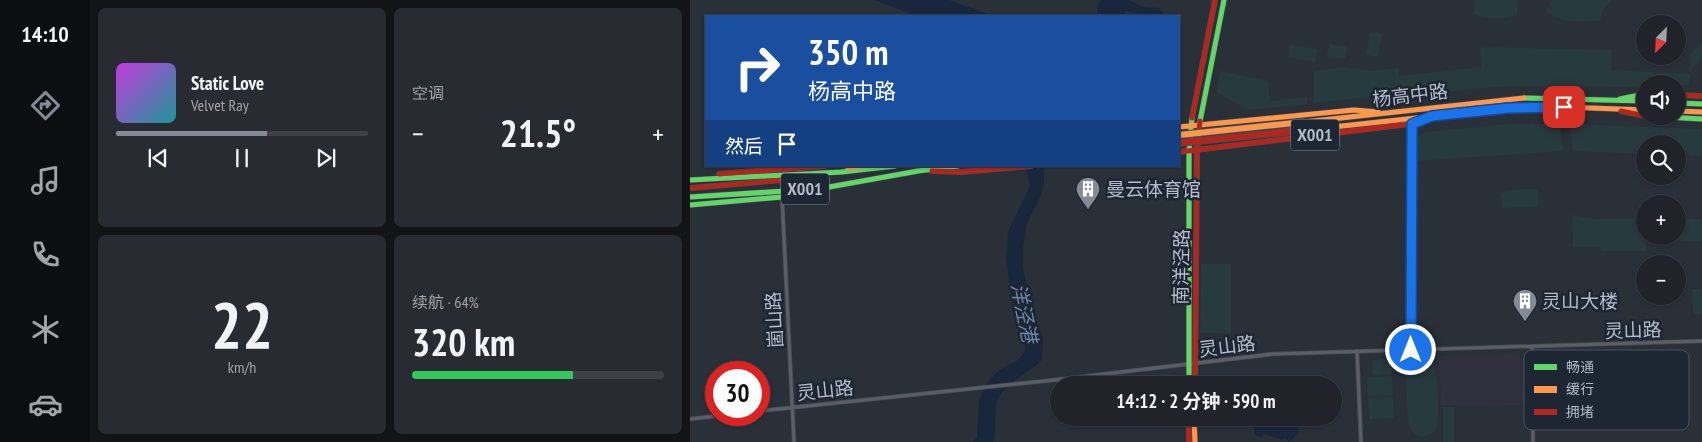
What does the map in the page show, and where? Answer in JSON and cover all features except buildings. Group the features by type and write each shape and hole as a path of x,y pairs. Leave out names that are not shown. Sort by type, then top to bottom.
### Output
{"main road":[{"name":"南洋泾路","path":"1194,376 1189,151 1191,126 1215,0"},
{"name":"南洋泾路","path":"1190,376 1196,150 1224,0"},
{"path":"1686,95 1702,96"},
{"name":"X001","path":"1614,100 1636,96"},
{"name":"杨高中路","path":"1180,135 1528,98 1636,101"},
{"path":"1686,103 1702,104"},
{"name":"杨高中路","path":"1180,143 1517,108 1564,107 1636,109"},
{"name":"杨高中路","path":"1612,108 1636,114"},
{"name":"X001","path":"1202,124 1354,110 1383,113"},
{"path":"1686,111 1702,112"},
{"name":"杨高中路","path":"1180,152 1412,124 1432,116"},
{"name":"杨高中路","path":"1686,118 1702,119"},
{"path":"1180,127 1202,124"},
{"path":"690,176 812,167"},
{"name":"X001","path":"808,174 856,167"},
{"name":"X001","path":"690,180 841,172 886,167"},
{"name":"X001","path":"690,197 818,189 950,167"},
{"name":"X001","path":"918,171 961,172 1022,167"},
{"path":"690,188 797,180 841,172"},
{"path":"782,196 818,189"},
{"name":"X001","path":"690,206 782,196"},
{"path":"1189,426 1189,442"},
{"path":"1194,426 1195,442"}],"street":[{"path":"1411,350 1412,124"},
{"name":"崮山路","path":"782,196 794,442"},
{"name":"灵山路","path":"770,410 1054,380 1273,354 1702,342"},
{"path":"1532,346 1532,350"},
{"path":"1357,351 1361,442"},
{"path":"690,419 705,417"}],"shaded area":[{"path":"1514,355 1519,357 1521,362 1523,405 1441,406 1439,356"}],"green space":[{"path":"1475,0 1518,0 1517,15 1495,18 1479,15 1474,13"},
{"path":"1553,0 1612,0 1602,11 1600,21 1578,21 1559,18 1545,10"},
{"path":"1370,32 1382,34 1378,57 1366,55"},
{"path":"1702,43 1702,59 1692,69 1689,84 1686,85 1686,75 1636,75 1636,87 1509,86 1401,96 1387,95 1314,103 1314,71 1344,67 1371,71 1398,68 1399,76 1481,67 1480,47 1612,50 1611,70 1690,74 1691,54"},
{"path":"1329,44 1347,47 1345,59 1327,57"},
{"path":"1289,45 1317,49 1315,62 1288,57"},
{"path":"1220,71 1268,81 1270,101 1307,97 1307,104 1248,110 1216,92"},
{"path":"1506,124 1560,124 1563,151 1417,161 1418,139 1425,132"},
{"path":"1570,124 1702,129 1702,156 1686,155 1686,135 1636,135 1636,154 1573,151"},
{"path":"1521,189 1538,189 1538,207 1502,208 1501,193"},
{"path":"1572,215 1595,219 1636,218 1636,245 1646,245 1646,251 1601,251 1600,247 1573,247"},
{"path":"1686,219 1702,219 1702,241 1686,241"},
{"path":"1201,264 1231,264 1231,333 1200,333"},
{"path":"1692,289 1702,289 1702,314 1693,314"},
{"path":"1391,359 1392,374 1373,374 1372,360"},
{"path":"1427,361 1434,367 1438,398 1436,429 1423,437 1416,435 1410,429 1407,398 1408,368 1413,362"},
{"path":"1392,376 1393,395 1368,396 1367,377"},
{"path":"1393,398 1394,418 1369,419 1368,399"},
{"path":"1443,407 1454,407 1454,442 1443,442"}],"water":[{"path":"874,0 949,0 990,15 914,15"},
{"path":"1101,0 1129,0 1142,7 1159,8 1164,15 1143,15 1125,11 1124,15 1098,15 1097,6"},
{"name":"洋泾港","path":"1025,167 1044,167 1044,184 1039,200 1027,223 1023,249 1023,268 1034,318 1043,337 1042,359 1001,393 996,406 993,442 973,442 977,437 979,400 989,380 999,370 1018,360 1025,351 1025,342 1013,313 1006,258 1008,232 1030,186"},
{"path":"1296,426 1299,433 1289,442 1285,438 1282,440 1264,434 1262,438 1254,434 1254,427"}],"traffic: fast":[{"path":"1200,121 1224,0"},
{"path":"1620,99 1636,96"},
{"path":"1524,98 1636,101"},
{"path":"1686,103 1702,104"},
{"path":"1189,376 1189,151 1192,118"},
{"path":"1686,118 1702,119"},
{"path":"690,180 841,172 886,167"},
{"path":"690,197 818,189 950,167"},
{"path":"690,205 782,197 807,191"}],"traffic: slow":[{"path":"1304,122 1524,98"},
{"path":"1305,130 1509,108 1564,107 1636,110"},
{"path":"1180,127 1354,110 1378,112"},
{"path":"1686,111 1702,112"},
{"path":"1180,135 1304,122"},
{"path":"848,168 856,167"},
{"path":"1194,426 1195,442"}],"traffic: jam":[{"path":"1192,118 1215,0"},
{"path":"1686,95 1702,96"},
{"path":"1621,111 1636,114"},
{"path":"1180,152 1417,123 1429,118"},
{"path":"1195,376 1197,150 1200,121"},
{"path":"1180,143 1305,130"},
{"path":"719,174 812,167"},
{"path":"932,171 961,172 1019,167"},
{"path":"690,188 818,177"},
{"path":"1189,426 1189,442"}],"place":[{"name":"曼云体育馆","path":"1088,210"},
{"name":"灵山大楼","path":"1525,322"}],"route":[{"path":"1411,350 1412,124 1432,116 1509,108 1564,107"}]}
